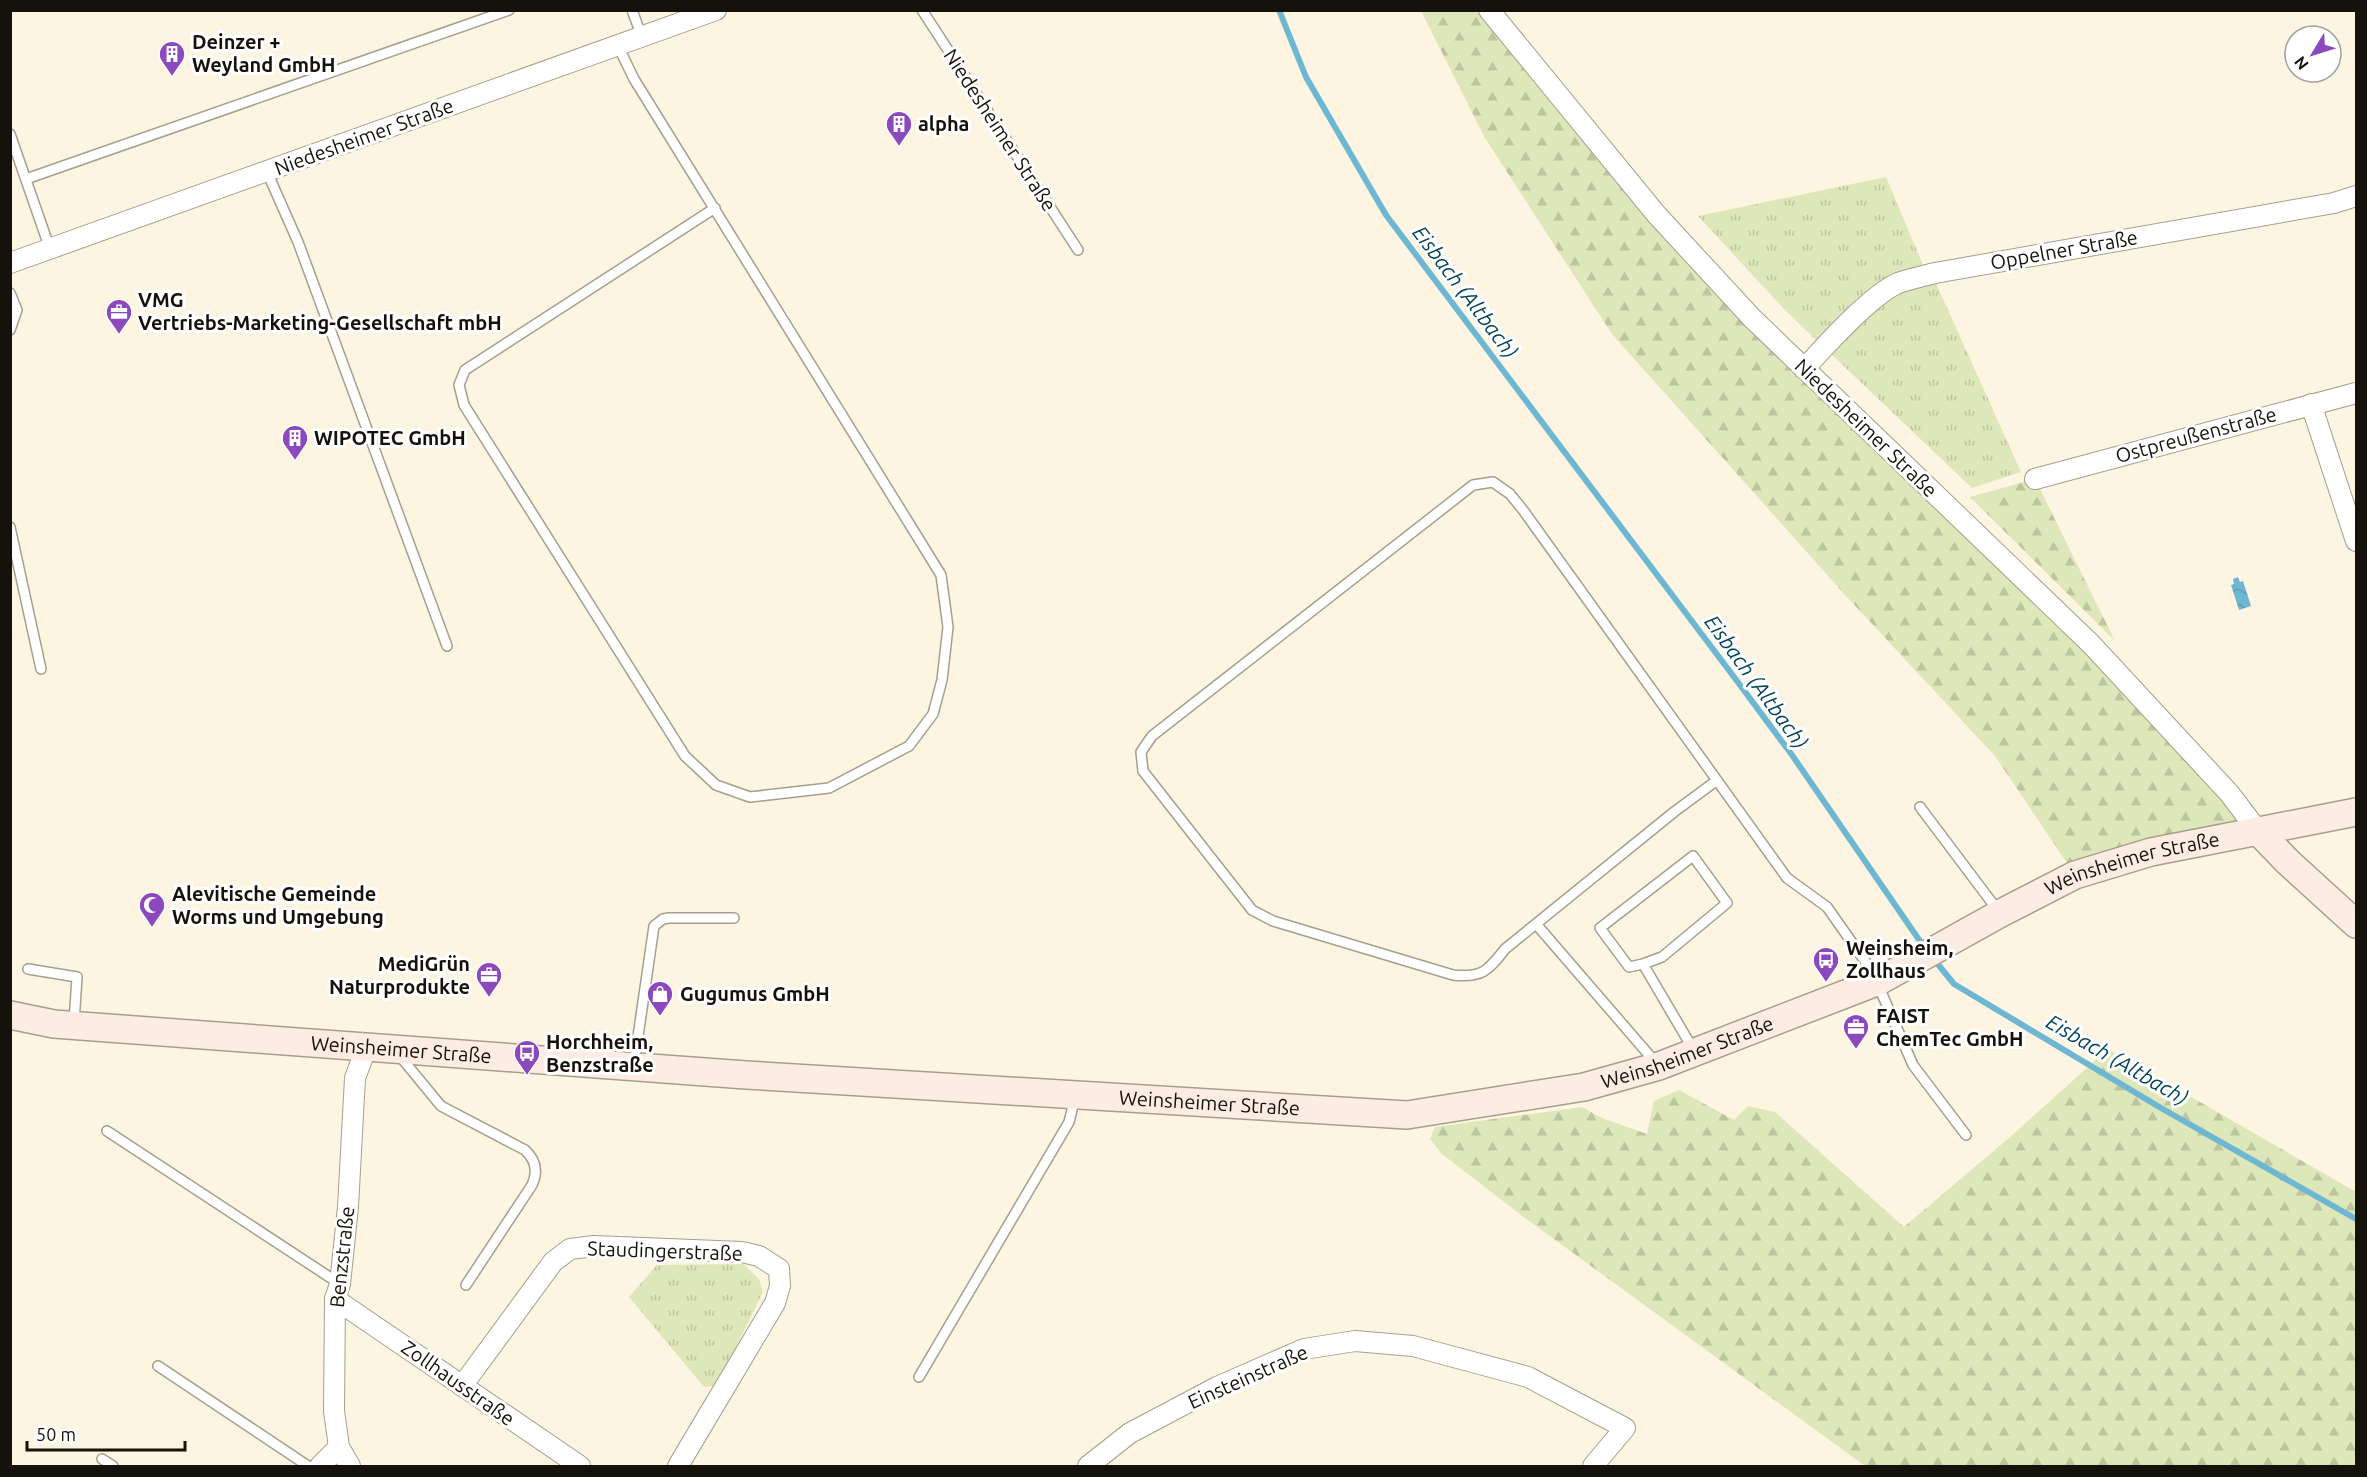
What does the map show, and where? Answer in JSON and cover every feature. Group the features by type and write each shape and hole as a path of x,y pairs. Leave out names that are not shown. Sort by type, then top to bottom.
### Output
{"main road":[{"name":"Weinsheimer Straße","path":"10,1015 74,1025 634,1066 1076,1096 1407,1115 1584,1088 1659,1066 1879,981 2075,875 2151,852 2356,812"},
{"path":"2258,831 2288,862 2356,924"}],"street":[{"name":"Niedesheimer Straße","path":"10,263 717,10"},
{"name":"Niedesheimer Straße","path":"1488,10 1656,214 1752,318 2091,644 2229,793 2258,831"},
{"name":"Oppelner Straße","path":"1804,369 1868,305 1882,293 1898,284 1935,273 2334,202 2356,196"},
{"name":"Ostpreußenstraße","path":"2035,479 2356,393"},
{"path":"2311,404 2356,541"},
{"name":"Benzstraße","path":"350,1467 339,1448 334,1411 337,1292 348,1207 355,1078 381,1047"},
{"name":"Staudingerstraße","path":"462,1386 553,1262 570,1248 594,1246 741,1252 759,1256 779,1269 780,1286 775,1303 678,1467"},
{"name":"Zollhausstraße","path":"337,1292 462,1386 580,1467"},
{"name":"Einsteinstraße","path":"1088,1467 1130,1433 1217,1387 1304,1349 1355,1341 1413,1346 1528,1377 1626,1428 1593,1467"},
{"path":"320,1467 339,1448"}],"lane":[{"path":"26,179 509,10"},
{"path":"632,10 642,37"},
{"name":"Niedesheimer Straße","path":"922,10 1078,250"},
{"path":"618,46 634,80 715,208 941,575 948,627 942,680 933,714 909,746 829,788 750,797 716,786 685,756 464,405 459,385 465,370 715,208"},
{"path":"10,134 50,249"},
{"path":"267,172 298,242 447,646"},
{"path":"10,293 17,310 10,330"},
{"path":"1716,781 1674,812 1505,949 1489,970 1472,977 1453,975 1274,921 1252,910 1143,771 1141,752 1152,736 1473,485 1493,482 1510,494 1523,510 1787,878 1827,907 1879,981 1882,994 1913,1065 1966,1135"},
{"path":"10,527 41,669"},
{"path":"1920,807 2001,914"},
{"path":"1693,856 1727,903 1662,957 1643,964 1629,967 1600,928 1693,856"},
{"path":"634,1066 654,926 663,919 669,918 734,918"},
{"path":"1536,924 1659,1066"},
{"path":"1643,964 1694,1052"},
{"path":"28,969 77,977 74,1025"},
{"path":"381,1047 441,1106 525,1150 534,1162 535,1178 532,1185 466,1285"},
{"path":"919,1377 1068,1122 1076,1096"},
{"path":"107,1131 337,1292"},
{"path":"158,1366 308,1467"},
{"path":"102,1459 113,1467"}],"green space":[{"path":"1421,11 1489,11 1656,214 1948,505 2258,831 2075,875 1995,756 1846,596 1612,334 1485,138"},
{"path":"1886,177 1923,265 1913,270 1819,343 1784,309 1698,216"},
{"path":"1935,281 2021,472 1972,488 1831,354 1878,307 1912,286"},
{"path":"2035,479 2115,641 1970,497"},
{"path":"2108,1049 2356,1192 2356,1466 1865,1466 1521,1215 1442,1154 1430,1139 1435,1127 1582,1107 1602,1118 1647,1134 1654,1101 1679,1090 1734,1120 1748,1106 1775,1112 1904,1227 2010,1137"},
{"path":"743,1264 759,1279 763,1292 717,1386 704,1387 629,1297 657,1265"}],"water":[{"path":"2238,577 2240,582 2243,581 2251,606 2239,610 2231,585 2234,584 2233,579"}],"waterway":[{"name":"Eisbach (Altbach)","path":"1279,10 1306,77 1386,215 1792,755 1924,947"},
{"name":"Eisbach (Altbach)","path":"1932,957 1954,984 2161,1108 2356,1219"}],"place":[{"name":"Deinzer + Weyland GmbH","path":"172,77"},
{"name":"alpha","path":"899,147"},
{"name":"VMG Vertriebs-Marketing-Gesellschaft mbH","path":"119,335"},
{"name":"WIPOTEC GmbH","path":"295,461"},
{"name":"Alevitische Gemeinde Worms und Umgebung","path":"152,928"},
{"name":"Weinsheim, Zollhaus","path":"1826,983"},
{"name":"MediGrün Naturprodukte","path":"489,998"},
{"name":"Gugumus GmbH","path":"660,1017"},
{"name":"FAIST ChemTec GmbH","path":"1856,1050"},
{"name":"Horchheim, Benzstraße","path":"527,1076"}]}
